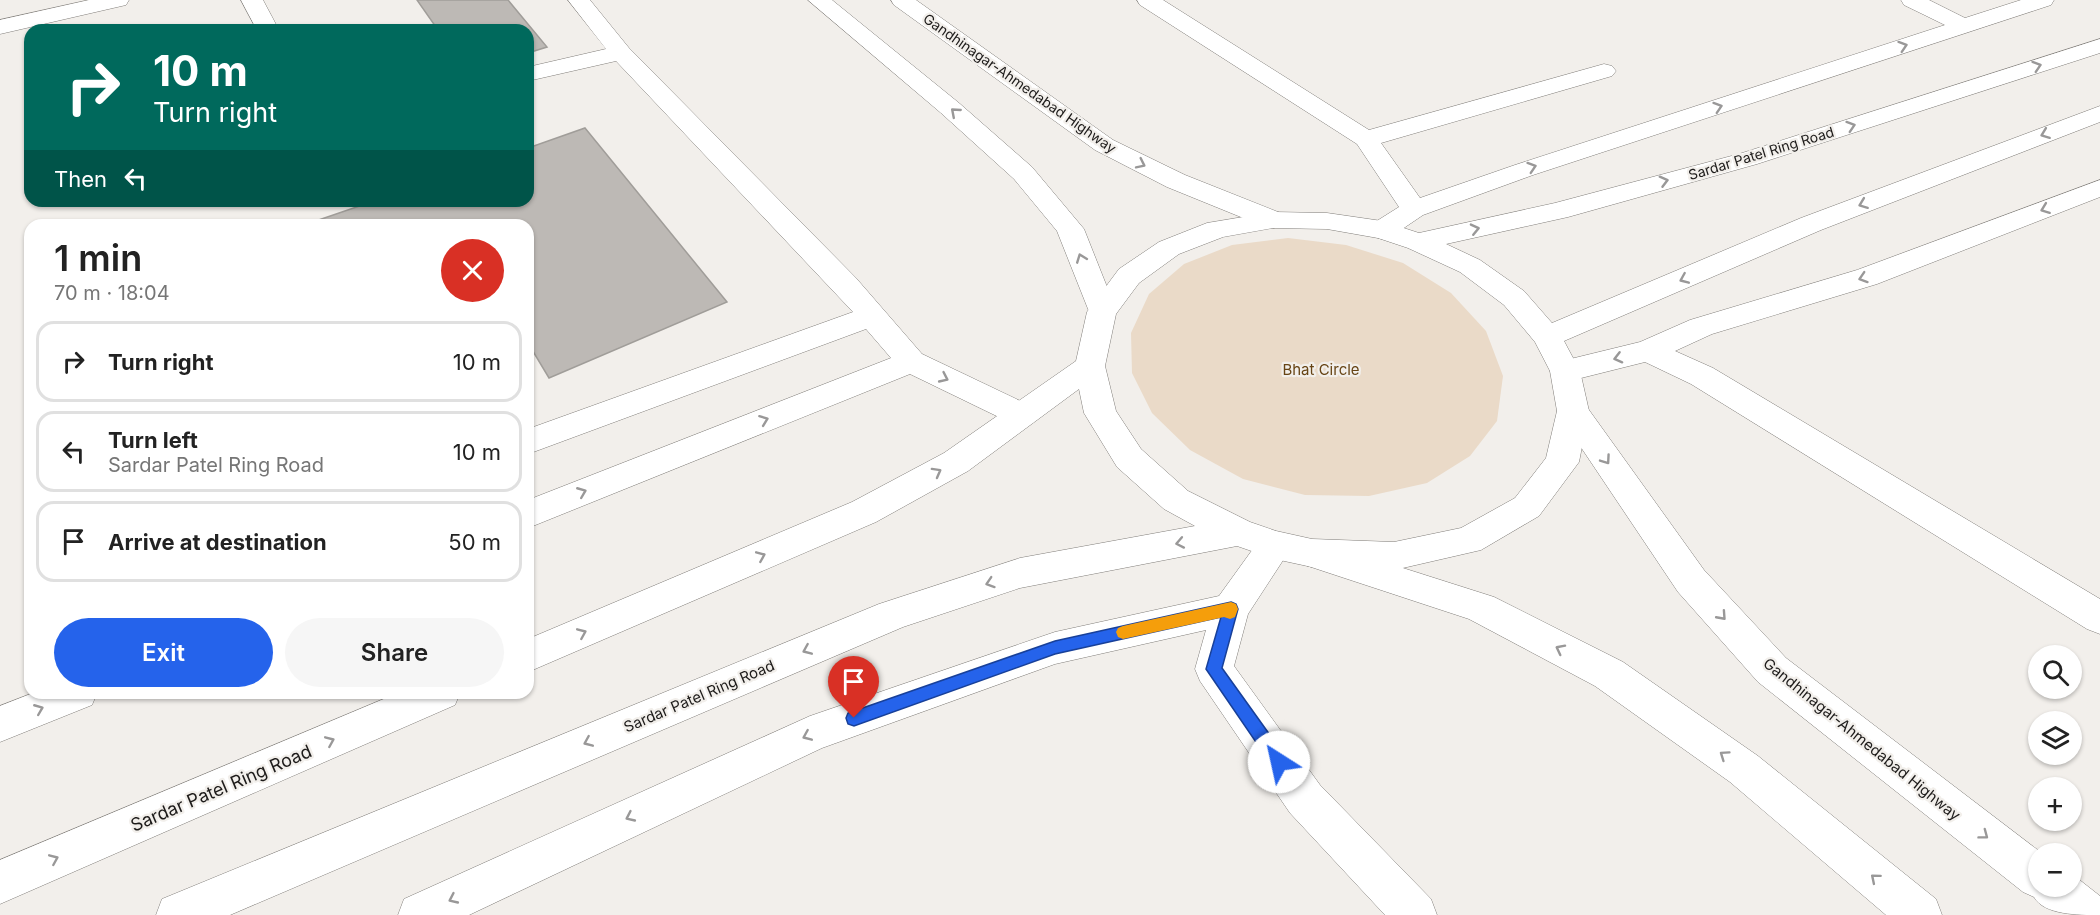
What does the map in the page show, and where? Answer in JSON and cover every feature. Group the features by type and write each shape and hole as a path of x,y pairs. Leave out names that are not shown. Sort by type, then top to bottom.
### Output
{"main road":[{"path":"0,27 118,0"},
{"path":"252,0 265,24"},
{"path":"579,0 621,52 846,285 910,363 1022,415"},
{"path":"819,0 950,108 1023,173 1070,229 1102,312"},
{"name":"Gandhinagar-Ahmedabad Highway","path":"902,0 1104,145 1176,181 1273,220"},
{"path":"1148,0 1366,139 1414,209"},
{"path":"1912,0 1964,26"},
{"path":"1382,230 1414,209 1536,166 2043,0"},
{"name":"Sardar Patel Ring Road","path":"1418,242 1558,211 1748,159 2100,46"},
{"path":"534,74 621,52"},
{"path":"1366,139 1604,71"},
{"path":"1547,337 1811,224 2100,113"},
{"path":"1565,371 1648,351 1701,327 1867,278 2100,188"},
{"path":"1414,915 1305,799 1214,669 1231,609 1293,549 1394,556 1469,540 1527,507 1562,462 1573,411 1565,371 1547,337 1514,298 1470,266 1418,242 1382,230 1327,221 1273,220 1218,229 1168,248 1129,276 1102,312 1090,366 1100,413 1130,458 1176,500 1238,532 1293,549 1481,608 1609,674 1744,769 1920,915"},
{"path":"534,440 871,316"},
{"path":"1648,351 1702,376 2100,618"},
{"path":"534,512 910,363"},
{"path":"534,653 864,512 956,462 1090,366"},
{"name":"Gandhinagar-Ahmedabad Highway","path":"1573,411 1690,581 1772,670 2028,869"},
{"name":"Sardar Patel Ring Road","path":"178,915 892,615 1020,573 1238,532"},
{"path":"420,915 810,734 1055,648 1231,609"},
{"path":"0,724 63,699"},
{"name":"Sardar Patel Ring Road","path":"0,882 427,699"},
{"path":"2065,897 2088,915"}],"green space":[{"name":"Bhat Circle","path":"1288,238 1346,245 1403,263 1451,293 1486,331 1503,376 1497,421 1470,456 1427,483 1369,496 1305,495 1243,479 1190,450 1152,413 1132,373 1131,333 1149,294 1184,264 1232,245"}],"building":[{"path":"417,0 508,0 528,24 434,24"},
{"path":"534,31 547,47 534,51"},
{"path":"585,128 727,302 549,378 534,353 534,219 322,219 356,207 534,207 534,146"}],"slow traffic":[{"path":"1123,632 1231,609 1230,612"}],"route":[{"path":"854,718 1055,648 1231,609 1214,669 1279,762"}]}
